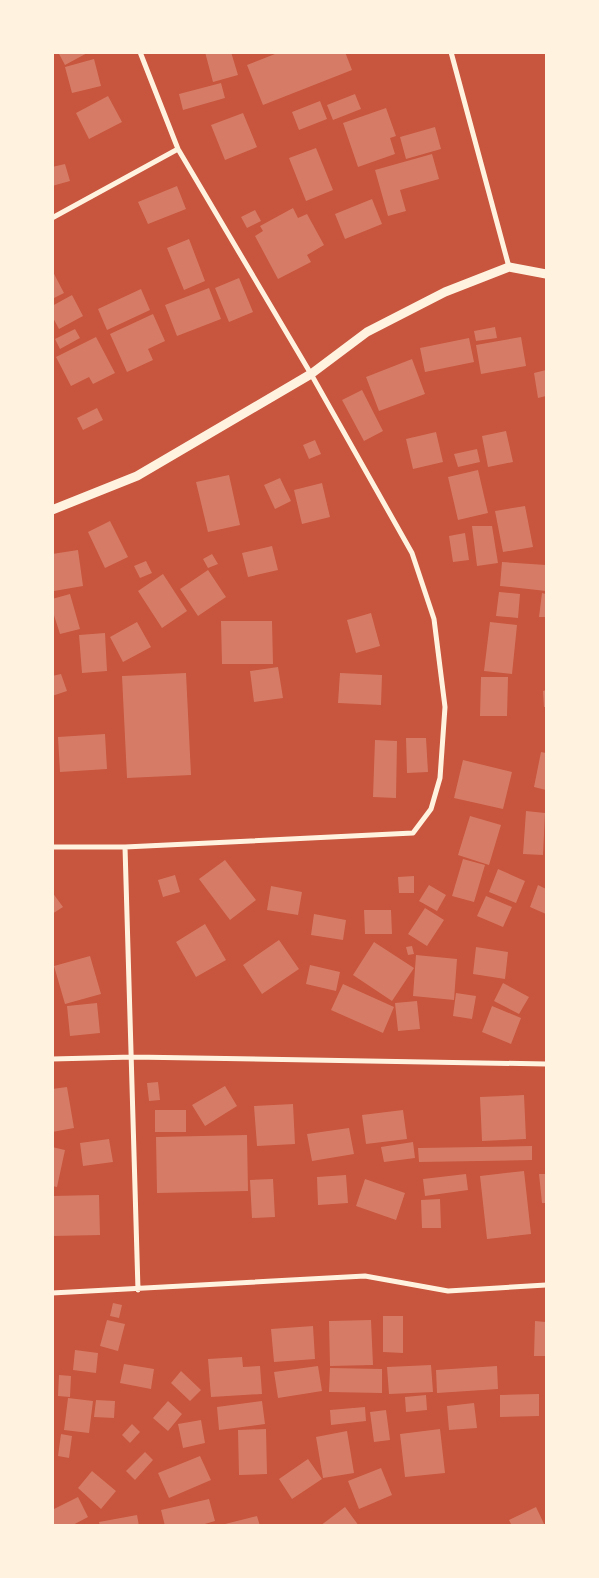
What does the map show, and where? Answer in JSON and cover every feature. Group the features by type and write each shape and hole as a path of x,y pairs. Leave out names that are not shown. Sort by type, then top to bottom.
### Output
{"street":[{"path":"52,847 125,847 413,833 431,809 440,778 445,706 434,619 412,553 311,374 178,149 140,52"},
{"path":"451,52 509,267"},
{"path":"52,218 178,149"},
{"path":"52,510 137,476 311,374 367,332 445,292 509,267 546,274"},
{"path":"125,847 133,1057 138,1290"},
{"path":"52,1059 133,1057 546,1064"},
{"path":"52,1293 138,1290 365,1276 448,1291 546,1285"}],"building":[{"path":"58,52 89,52 65,65"},
{"path":"205,52 231,52 238,75 213,82"},
{"path":"280,52 345,52 352,70 263,105 247,65"},
{"path":"94,59 101,86 72,93 65,67"},
{"path":"221,83 225,98 183,110 179,94"},
{"path":"355,94 361,109 333,120 327,105"},
{"path":"108,96 122,122 89,139 76,113"},
{"path":"320,101 327,119 299,130 292,112"},
{"path":"386,108 396,136 390,138 395,154 358,167 343,123"},
{"path":"243,113 257,147 225,160 211,125"},
{"path":"435,127 441,149 406,159 400,137"},
{"path":"316,148 333,190 306,201 289,158"},
{"path":"432,154 439,179 400,190 406,211 388,216 375,170"},
{"path":"65,164 70,181 52,186 52,167"},
{"path":"177,186 186,209 148,224 138,202"},
{"path":"372,199 382,224 345,239 335,214"},
{"path":"293,208 298,218 307,214 324,245 307,255 311,262 278,279 255,236 263,231 260,226"},
{"path":"255,210 261,221 247,228 241,217"},
{"path":"189,239 205,281 184,290 167,248"},
{"path":"52,270 64,293 52,299"},
{"path":"239,278 253,312 229,322 215,288"},
{"path":"209,288 221,319 177,336 165,305"},
{"path":"141,289 150,310 107,330 98,309"},
{"path":"72,295 83,316 59,329 52,316 52,306"},
{"path":"153,314 165,341 148,349 153,360 127,372 110,334"},
{"path":"495,327 497,338 476,341 474,331"},
{"path":"75,329 80,338 60,349 55,339"},
{"path":"96,337 115,373 93,384 89,377 71,386 56,357"},
{"path":"521,337 526,366 481,374 476,345"},
{"path":"469,338 474,362 425,372 420,348"},
{"path":"412,359 425,394 379,411 366,377"},
{"path":"546,370 546,396 538,398 534,373"},
{"path":"362,390 383,431 364,441 342,400"},
{"path":"97,408 103,420 83,430 77,418"},
{"path":"506,431 513,462 488,467 482,436"},
{"path":"436,432 443,462 413,469 406,439"},
{"path":"315,440 321,454 309,459 303,445"},
{"path":"477,449 480,462 458,467 454,454"},
{"path":"478,470 488,513 458,520 448,477"},
{"path":"229,475 240,525 208,532 196,482"},
{"path":"280,478 291,501 275,509 264,485"},
{"path":"322,483 330,517 302,524 294,490"},
{"path":"525,506 533,547 503,552 495,511"},
{"path":"110,521 128,557 105,568 88,532"},
{"path":"472,526 492,526 498,563 477,566"},
{"path":"465,533 469,560 453,562 449,536"},
{"path":"272,546 278,570 248,577 242,553"},
{"path":"78,550 83,586 54,591 52,554"},
{"path":"212,554 218,564 208,568 203,559"},
{"path":"146,561 152,573 140,578 134,566"},
{"path":"502,562 546,565 546,591 500,586"},
{"path":"208,570 226,597 198,616 180,589"},
{"path":"163,574 187,611 162,628 138,591"},
{"path":"499,592 520,594 518,618 496,616"},
{"path":"542,593 546,594 546,617 539,617"},
{"path":"70,594 80,629 60,634 52,609 52,599"},
{"path":"371,613 380,646 356,653 347,620"},
{"path":"221,621 272,621 273,664 222,664"},
{"path":"137,622 151,647 123,662 110,637"},
{"path":"490,622 517,625 512,674 484,671"},
{"path":"105,633 107,671 82,673 79,635"},
{"path":"278,667 283,698 254,702 250,671"},
{"path":"186,673 191,775 127,778 122,676"},
{"path":"340,673 382,675 381,705 338,703"},
{"path":"61,674 67,691 52,696 52,676"},
{"path":"481,677 508,677 507,716 480,716"},
{"path":"546,690 546,707 544,707 543,691"},
{"path":"105,734 107,769 60,772 58,737"},
{"path":"406,738 426,738 428,772 407,773"},
{"path":"375,740 397,741 396,798 373,797"},
{"path":"541,752 546,753 546,790 534,787"},
{"path":"463,760 512,772 503,809 454,798"},
{"path":"526,811 545,813 543,855 523,854"},
{"path":"470,816 501,825 489,865 458,855"},
{"path":"463,859 485,865 474,902 452,896"},
{"path":"225,860 256,900 230,920 199,879"},
{"path":"498,869 525,881 516,903 489,892"},
{"path":"175,875 180,892 163,897 158,880"},
{"path":"414,876 414,893 399,893 398,877"},
{"path":"429,885 446,895 437,911 419,901"},
{"path":"538,885 546,889 546,914 530,907"},
{"path":"271,886 302,892 298,915 267,910"},
{"path":"52,892 63,907 52,914"},
{"path":"486,896 512,907 503,927 477,916"},
{"path":"425,908 444,920 427,946 408,934"},
{"path":"364,910 391,910 392,934 365,934"},
{"path":"314,914 346,920 343,940 311,935"},
{"path":"205,924 226,960 196,977 176,942"},
{"path":"279,940 299,969 262,994 243,965"},
{"path":"374,942 414,968 392,1001 353,975"},
{"path":"412,946 414,954 408,955 406,947"},
{"path":"476,947 508,952 505,979 473,974"},
{"path":"416,955 457,959 454,1000 413,996"},
{"path":"90,956 101,994 65,1004 54,966"},
{"path":"310,965 340,972 336,991 306,984"},
{"path":"503,983 529,997 519,1014 494,1001"},
{"path":"343,984 394,1007 383,1033 331,1010"},
{"path":"456,993 476,996 472,1019 453,1016"},
{"path":"417,1001 420,1029 398,1031 395,1003"},
{"path":"97,1003 100,1033 70,1036 67,1006"},
{"path":"492,1006 521,1018 511,1044 482,1032"},
{"path":"158,1082 160,1100 149,1101 147,1083"},
{"path":"225,1086 237,1106 205,1126 192,1105"},
{"path":"67,1087 74,1128 52,1132 52,1089"},
{"path":"524,1095 526,1139 482,1141 480,1097"},
{"path":"293,1104 295,1144 257,1146 254,1106"},
{"path":"155,1110 186,1110 186,1132 155,1132"},
{"path":"403,1110 407,1139 366,1144 362,1115"},
{"path":"349,1128 354,1154 312,1161 307,1134"},
{"path":"247,1135 248,1191 157,1193 156,1137"},
{"path":"109,1139 113,1162 83,1166 80,1143"},
{"path":"413,1142 415,1158 384,1162 381,1147"},
{"path":"532,1146 532,1160 419,1162 418,1148"},
{"path":"52,1147 65,1150 57,1187 52,1186"},
{"path":"524,1171 531,1234 487,1239 480,1176"},
{"path":"466,1174 468,1190 425,1196 423,1179"},
{"path":"539,1174 546,1174 546,1203 542,1203"},
{"path":"346,1175 348,1203 318,1205 317,1177"},
{"path":"273,1179 275,1217 252,1218 250,1180"},
{"path":"365,1179 405,1193 396,1220 356,1206"},
{"path":"99,1195 100,1235 52,1236 52,1196"},
{"path":"440,1199 441,1228 422,1228 421,1200"},
{"path":"113,1303 122,1305 119,1318 110,1316"},
{"path":"383,1316 403,1316 403,1353 383,1352"},
{"path":"107,1320 125,1324 118,1351 100,1346"},
{"path":"371,1320 373,1365 330,1366 329,1321"},
{"path":"535,1321 546,1322 546,1356 534,1356"},
{"path":"313,1326 315,1359 274,1362 271,1329"},
{"path":"75,1350 98,1353 96,1373 73,1370"},
{"path":"242,1357 243,1367 260,1366 262,1394 211,1397 208,1359"},
{"path":"124,1364 154,1369 151,1389 120,1383"},
{"path":"431,1365 433,1392 389,1394 387,1367"},
{"path":"318,1366 322,1391 278,1398 274,1372"},
{"path":"497,1366 498,1389 437,1393 436,1370"},
{"path":"330,1368 382,1369 382,1393 329,1392"},
{"path":"181,1371 201,1390 190,1401 171,1383"},
{"path":"59,1375 71,1376 70,1397 58,1396"},
{"path":"539,1394 539,1416 500,1417 500,1395"},
{"path":"426,1395 427,1410 406,1412 405,1397"},
{"path":"68,1398 93,1401 89,1433 64,1430"},
{"path":"96,1400 115,1401 114,1418 94,1417"},
{"path":"168,1401 182,1414 168,1431 153,1418"},
{"path":"262,1401 265,1424 219,1430 217,1407"},
{"path":"474,1403 477,1428 449,1430 447,1406"},
{"path":"365,1407 366,1421 331,1425 330,1410"},
{"path":"386,1410 390,1440 374,1442 370,1412"},
{"path":"201,1420 205,1443 183,1448 178,1424"},
{"path":"132,1424 140,1432 130,1443 122,1435"},
{"path":"266,1429 267,1474 239,1475 238,1430"},
{"path":"440,1429 445,1473 405,1477 400,1434"},
{"path":"347,1431 354,1473 323,1478 316,1437"},
{"path":"61,1434 72,1436 69,1458 58,1456"},
{"path":"145,1452 153,1460 135,1480 126,1471"},
{"path":"200,1456 211,1480 169,1498 158,1473"},
{"path":"308,1459 322,1479 292,1499 279,1479"},
{"path":"381,1468 392,1495 359,1509 348,1481"},
{"path":"92,1471 116,1491 101,1509 78,1488"},
{"path":"78,1497 88,1517 71,1526 52,1526 52,1510"},
{"path":"209,1499 215,1521 198,1526 165,1526 161,1510"},
{"path":"345,1507 359,1526 320,1526"},
{"path":"536,1507 545,1526 512,1526 509,1520"},
{"path":"137,1515 139,1526 100,1526 99,1522"},
{"path":"257,1516 260,1526 221,1526 221,1525"}]}
